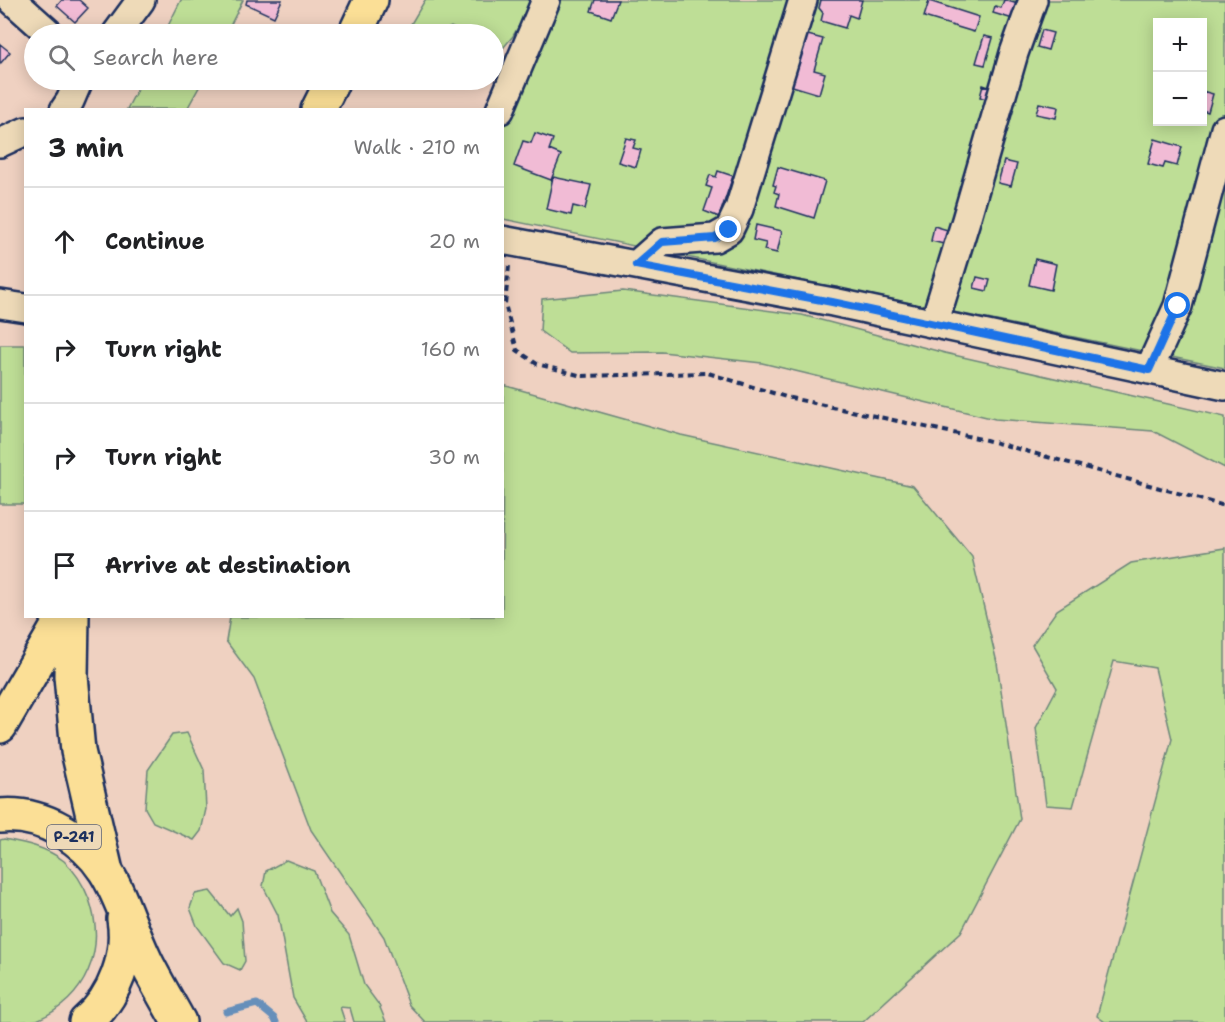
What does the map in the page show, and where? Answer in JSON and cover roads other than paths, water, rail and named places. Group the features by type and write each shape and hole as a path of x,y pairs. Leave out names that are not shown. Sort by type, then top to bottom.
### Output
{"main road":[{"path":"360,24 372,0"},
{"path":"319,108 328,90"},
{"path":"0,726 63,618"},
{"path":"72,618 71,676 78,751 105,867"},
{"name":"Р-241","path":"0,816 14,815 49,823 80,841 105,867 145,961 179,1022"},
{"path":"86,1022 94,1016 112,990 123,961 126,930 120,899"}],"lane":[{"path":"12,0 39,24"},
{"path":"123,24 141,0"},
{"path":"501,108 546,0"},
{"path":"636,265 662,242 715,238 729,230 739,209 803,0"},
{"path":"934,324 1014,53 1033,0"},
{"path":"1149,370 1178,306 1225,129"},
{"path":"0,143 24,132"},
{"path":"507,240 832,302 1225,386"},
{"path":"0,304 24,308"}],"waterway":[{"path":"226,1012 257,1004 276,1022"}]}
